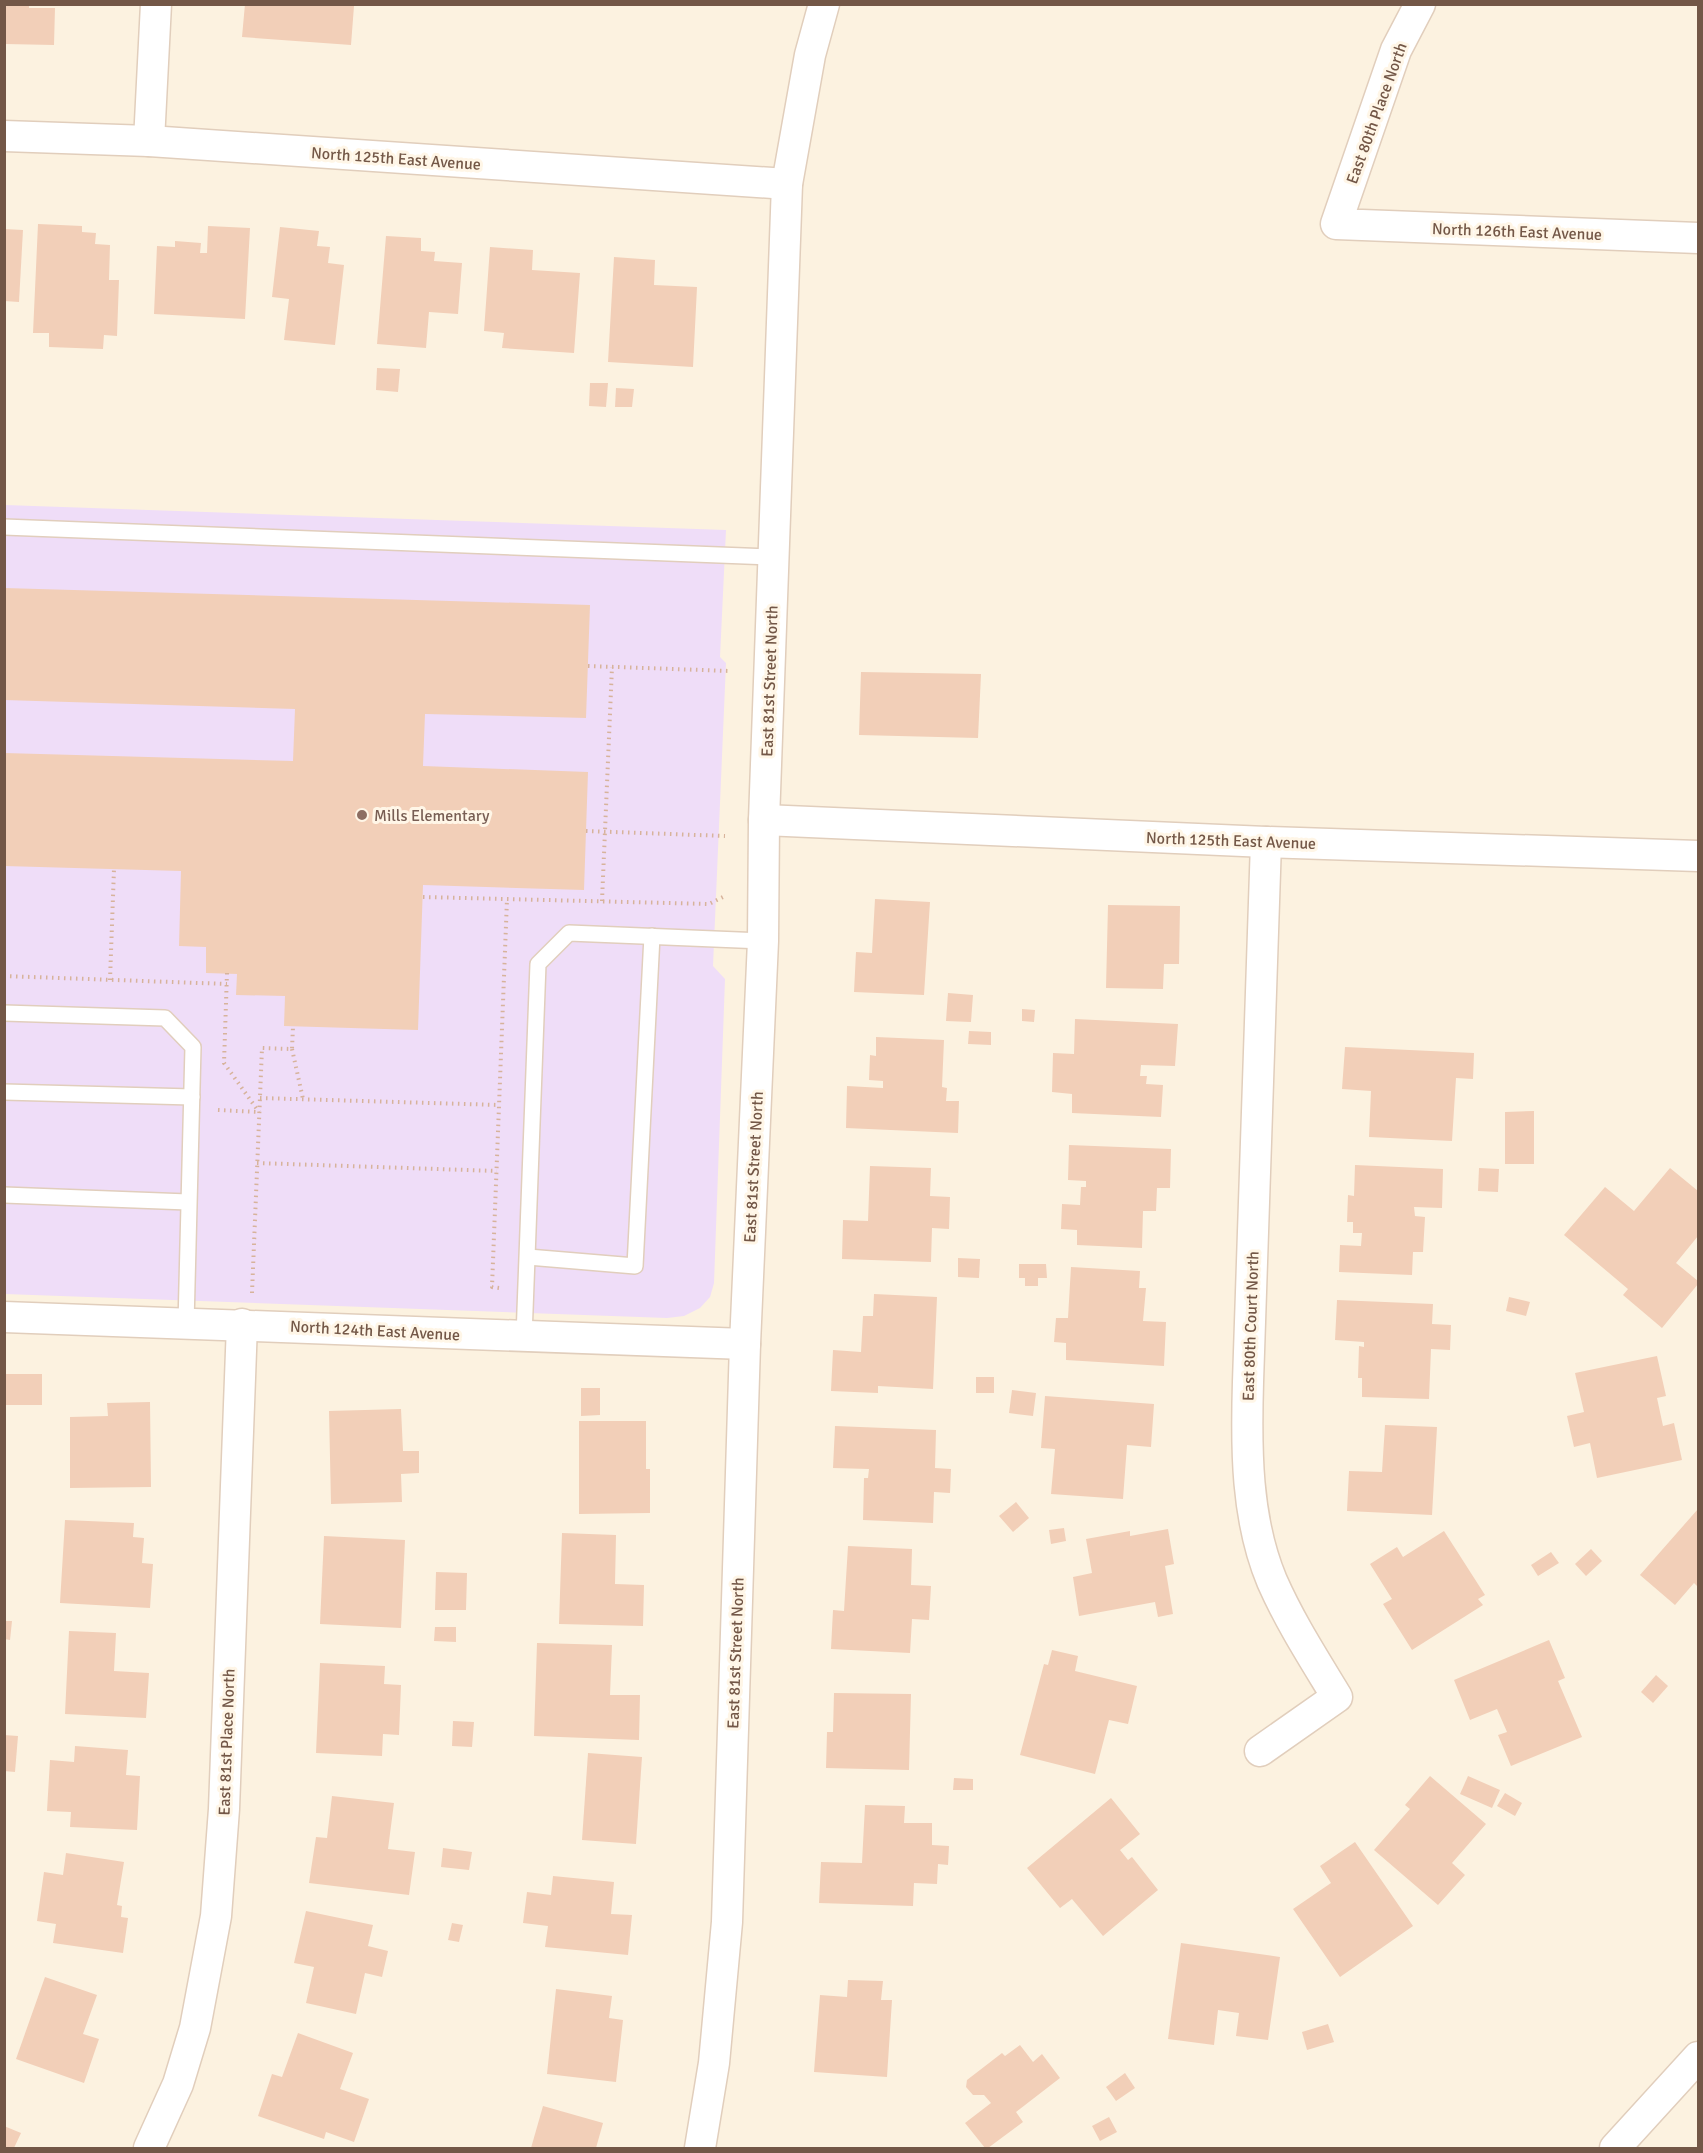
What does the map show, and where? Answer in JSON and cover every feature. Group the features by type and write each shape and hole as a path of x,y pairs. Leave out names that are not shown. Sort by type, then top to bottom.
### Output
{"street":[{"path":"149,141 156,4"},
{"name":"East 81st Street North","path":"700,2148 714,2063 727,1922 745,1344 764,941 764,820 787,184 810,55 824,4"},
{"name":"East 80th Place North","path":"1336,224 1396,50 1420,4"},
{"name":"North 125th East Avenue","path":"4,136 149,141 787,184"},
{"name":"North 126th East Avenue","path":"1336,224 1698,238"},
{"name":"North 125th East Avenue","path":"764,820 1266,842 1698,856"},
{"name":"East 80th Court North","path":"1260,1751 1338,1697 1296,1631 1271,1579 1255,1523 1249,1480 1248,1370 1266,842"},
{"name":"North 124th East Avenue","path":"4,1317 186,1324 247,1313 524,1337 745,1344"},
{"name":"East 81st Place North","path":"149,2148 178,2084 195,2028 216,1916 224,1809 247,1313"},
{"path":"1616,2148 1698,2057"}],"lane":[{"path":"4,527 773,557"},
{"path":"524,1337 538,964 569,933 764,941"},
{"path":"528,1257 635,1266 652,936"},
{"path":"4,1013 165,1018 193,1047 186,1324"},
{"path":"4,1092 192,1097"},
{"path":"4,1195 188,1202"}],"path":[{"path":"588,666 730,671"},
{"path":"602,901 612,668"},
{"path":"586,831 725,836"},
{"path":"110,980 114,869"},
{"path":"423,897 708,904 723,897"},
{"path":"499,1288 492,1287 507,899"},
{"path":"227,973 224,1063 259,1112"},
{"path":"4,976 226,984"},
{"path":"293,1027 291,1049 303,1100"},
{"path":"247,1313 262,1048 291,1049"},
{"path":"260,1098 499,1105"},
{"path":"226,1111 259,1112"},
{"path":"257,1163 497,1171"}],"shaded area":[{"name":"Mills Elementary","path":"5,505 726,530 720,657 726,663 713,966 725,979 714,1283 710,1297 700,1308 684,1316 667,1318 5,1294"}],"building":[{"path":"5,4 29,4 29,8 55,8 54,45 5,44"},
{"path":"245,4 354,6 351,45 242,37"},
{"path":"38,224 82,226 82,232 96,233 95,244 110,245 109,280 119,280 117,336 104,335 103,349 49,347 49,333 33,333"},
{"path":"208,226 250,228 245,319 154,314 157,246 175,247 175,241 201,243 200,253 207,253"},
{"path":"280,227 319,231 317,246 330,247 328,263 344,265 335,345 284,340 289,299 272,297"},
{"path":"4,229 23,230 19,302 4,301"},
{"path":"386,236 421,238 421,251 435,252 434,261 462,263 458,314 429,312 426,348 377,344"},
{"path":"490,247 533,250 532,270 580,273 574,353 502,348 504,333 484,331"},
{"path":"614,257 655,260 654,285 697,287 693,367 608,362"},
{"path":"377,368 400,369 398,392 376,390"},
{"path":"590,383 608,383 606,407 589,406"},
{"path":"616,388 634,389 632,407 615,407"},
{"path":"4,588 590,605 586,718 425,714 423,766 588,772 584,890 423,885 418,1030 284,1026 285,996 236,995 237,974 206,973 206,947 179,946 181,871 4,866 4,753 293,761 295,709 4,700"},
{"path":"861,672 981,674 978,738 859,735"},
{"path":"875,899 930,902 924,995 854,992 856,952 872,953"},
{"path":"1108,905 1180,906 1179,964 1164,964 1163,989 1106,988"},
{"path":"948,993 973,995 971,1022 946,1021"},
{"path":"1022,1009 1035,1010 1034,1022 1022,1021"},
{"path":"1075,1019 1178,1024 1175,1066 1141,1065 1140,1076 1147,1076 1146,1084 1163,1085 1161,1117 1072,1113 1072,1094 1052,1092 1053,1053 1074,1054"},
{"path":"969,1031 991,1032 991,1045 968,1044"},
{"path":"876,1037 944,1040 942,1087 947,1088 946,1101 959,1101 958,1133 846,1128 847,1086 883,1088 883,1081 869,1080 870,1055 876,1056"},
{"path":"1345,1047 1474,1053 1473,1079 1456,1078 1452,1141 1369,1137 1371,1091 1342,1089"},
{"path":"1534,1111 1534,1164 1505,1164 1505,1112"},
{"path":"1069,1145 1171,1149 1170,1188 1157,1188 1156,1211 1143,1211 1142,1248 1077,1245 1077,1230 1061,1229 1062,1204 1080,1205 1081,1187 1086,1187 1086,1181 1068,1180"},
{"path":"1355,1165 1443,1169 1442,1208 1414,1207 1415,1216 1425,1217 1423,1252 1413,1252 1412,1275 1339,1272 1340,1245 1361,1246 1362,1233 1353,1233 1353,1222 1347,1222 1348,1195 1354,1196"},
{"path":"870,1166 931,1168 930,1196 950,1197 949,1229 932,1228 931,1262 842,1259 843,1220 868,1221"},
{"path":"1479,1168 1499,1169 1498,1192 1478,1191"},
{"path":"1670,1168 1698,1191 1698,1236 1676,1263 1698,1281 1698,1284 1662,1328 1623,1295 1628,1289 1564,1235 1605,1187 1634,1211"},
{"path":"958,1258 980,1259 979,1278 958,1277"},
{"path":"1019,1264 1046,1264 1047,1278 1038,1278 1038,1286 1025,1286 1025,1278 1019,1278"},
{"path":"1071,1267 1140,1271 1139,1288 1146,1288 1143,1321 1166,1322 1164,1366 1066,1360 1066,1343 1054,1342 1056,1318 1068,1318"},
{"path":"874,1294 937,1297 933,1389 878,1386 878,1393 831,1391 833,1350 861,1352 863,1316 873,1316"},
{"path":"1509,1297 1530,1302 1526,1316 1506,1311"},
{"path":"1337,1300 1433,1304 1432,1324 1451,1325 1450,1350 1431,1349 1429,1399 1362,1397 1362,1378 1358,1378 1359,1346 1364,1347 1364,1342 1335,1340"},
{"path":"1657,1356 1666,1396 1657,1398 1663,1426 1674,1423 1682,1460 1597,1478 1590,1443 1574,1447 1567,1416 1584,1412 1575,1373"},
{"path":"5,1374 42,1374 42,1405 5,1405"},
{"path":"976,1377 994,1377 994,1393 976,1393"},
{"path":"581,1388 600,1388 600,1415 581,1416"},
{"path":"1012,1390 1036,1393 1033,1416 1009,1413"},
{"path":"1045,1396 1154,1404 1151,1447 1127,1445 1123,1499 1051,1494 1055,1449 1041,1448"},
{"path":"150,1402 151,1487 70,1488 70,1417 108,1416 107,1403"},
{"path":"401,1409 403,1451 419,1451 419,1473 401,1474 402,1502 331,1504 329,1411"},
{"path":"579,1421 646,1421 646,1469 650,1469 650,1513 579,1514"},
{"path":"1385,1425 1437,1427 1432,1515 1347,1511 1349,1471 1382,1472"},
{"path":"835,1426 936,1430 935,1468 951,1469 950,1493 934,1492 933,1523 863,1520 864,1478 868,1478 869,1469 833,1468"},
{"path":"1016,1502 1029,1518 1013,1532 999,1516"},
{"path":"1698,1509 1698,1587 1694,1583 1675,1605 1640,1575"},
{"path":"65,1520 134,1523 133,1537 144,1538 142,1563 153,1564 150,1608 60,1603"},
{"path":"1064,1528 1066,1541 1051,1544 1049,1530"},
{"path":"1168,1529 1174,1564 1165,1566 1173,1614 1158,1617 1155,1602 1079,1616 1073,1577 1092,1573 1086,1539 1130,1531 1130,1536"},
{"path":"1444,1531 1485,1595 1478,1599 1483,1605 1412,1650 1383,1604 1392,1599 1370,1564 1397,1547 1403,1557"},
{"path":"562,1533 616,1535 615,1584 644,1585 643,1626 559,1624"},
{"path":"324,1536 405,1540 401,1628 320,1624"},
{"path":"848,1546 912,1549 911,1585 931,1586 929,1620 912,1619 910,1653 831,1649 833,1610 844,1611"},
{"path":"1591,1549 1602,1561 1586,1576 1575,1564"},
{"path":"1551,1552 1559,1563 1538,1576 1531,1565"},
{"path":"436,1572 467,1573 466,1610 435,1610"},
{"path":"4,1621 12,1621 10,1640 4,1639"},
{"path":"435,1627 456,1627 456,1642 434,1641"},
{"path":"69,1631 116,1633 114,1671 149,1673 146,1718 65,1714"},
{"path":"1549,1640 1565,1678 1558,1681 1582,1737 1511,1766 1498,1735 1507,1732 1497,1709 1470,1720 1454,1680"},
{"path":"537,1643 612,1645 610,1695 640,1695 639,1740 534,1736"},
{"path":"1052,1650 1078,1656 1075,1671 1137,1686 1128,1724 1109,1720 1095,1774 1020,1755 1044,1664 1048,1665"},
{"path":"320,1663 385,1666 384,1684 401,1685 399,1735 383,1734 382,1756 316,1753"},
{"path":"1656,1675 1668,1686 1653,1703 1641,1692"},
{"path":"834,1693 911,1694 909,1770 826,1768 827,1732 833,1732"},
{"path":"453,1721 474,1722 472,1747 452,1746"},
{"path":"4,1735 18,1736 15,1772 4,1771"},
{"path":"75,1746 128,1750 126,1775 140,1776 137,1830 70,1827 71,1812 47,1811 50,1760 74,1762"},
{"path":"588,1753 642,1757 636,1844 582,1840"},
{"path":"1430,1776 1486,1824 1452,1863 1465,1875 1438,1905 1374,1850 1410,1809 1405,1805"},
{"path":"1468,1776 1500,1790 1492,1808 1460,1794"},
{"path":"954,1778 973,1779 973,1790 953,1790"},
{"path":"1505,1793 1522,1803 1515,1816 1497,1806"},
{"path":"332,1796 394,1803 388,1849 415,1852 409,1895 309,1883 316,1837 327,1838"},
{"path":"1111,1798 1140,1834 1120,1850 1128,1860 1132,1857 1158,1890 1103,1936 1072,1899 1060,1908 1027,1868"},
{"path":"865,1805 905,1806 904,1823 932,1823 932,1845 949,1846 948,1865 938,1864 937,1884 914,1883 913,1906 819,1903 821,1862 862,1863"},
{"path":"1355,1842 1413,1926 1340,1977 1293,1909 1331,1883 1320,1866"},
{"path":"443,1848 472,1852 469,1870 441,1867"},
{"path":"66,1853 124,1862 117,1905 122,1906 121,1917 128,1918 123,1953 53,1943 56,1924 37,1921 44,1872 63,1875"},
{"path":"553,1876 614,1882 611,1914 632,1915 628,1955 545,1947 548,1926 523,1923 527,1892 551,1895"},
{"path":"306,1911 373,1925 368,1946 388,1951 382,1977 365,1973 356,2014 306,2003 314,1967 294,1963"},
{"path":"452,1923 463,1925 459,1942 448,1940"},
{"path":"1181,1943 1280,1957 1268,2040 1236,2036 1239,2013 1218,2010 1214,2045 1168,2039"},
{"path":"45,1977 97,1995 83,2034 99,2039 84,2083 16,2059"},
{"path":"848,1980 883,1981 881,2000 892,2000 887,2077 814,2072 820,1995 847,1997"},
{"path":"556,1989 612,1996 609,2018 623,2020 616,2082 547,2074"},
{"path":"1328,2024 1334,2042 1307,2050 1302,2032"},
{"path":"298,2033 353,2053 340,2089 369,2099 354,2142 326,2132 324,2139 258,2116 272,2074 282,2077"},
{"path":"1020,2045 1033,2062 1042,2054 1060,2078 1016,2112 1023,2122 985,2148 965,2123 991,2103 984,2095 973,2095 966,2087 967,2080 1002,2053 1005,2056"},
{"path":"1125,2073 1135,2088 1116,2101 1106,2087"},
{"path":"543,2106 603,2123 596,2148 531,2148"},
{"path":"1109,2117 1117,2132 1100,2141 1092,2126"},
{"path":"4,2126 21,2133 14,2148 4,2148"}],"place":[{"name":"Mills Elementary","path":"362,815"}]}
